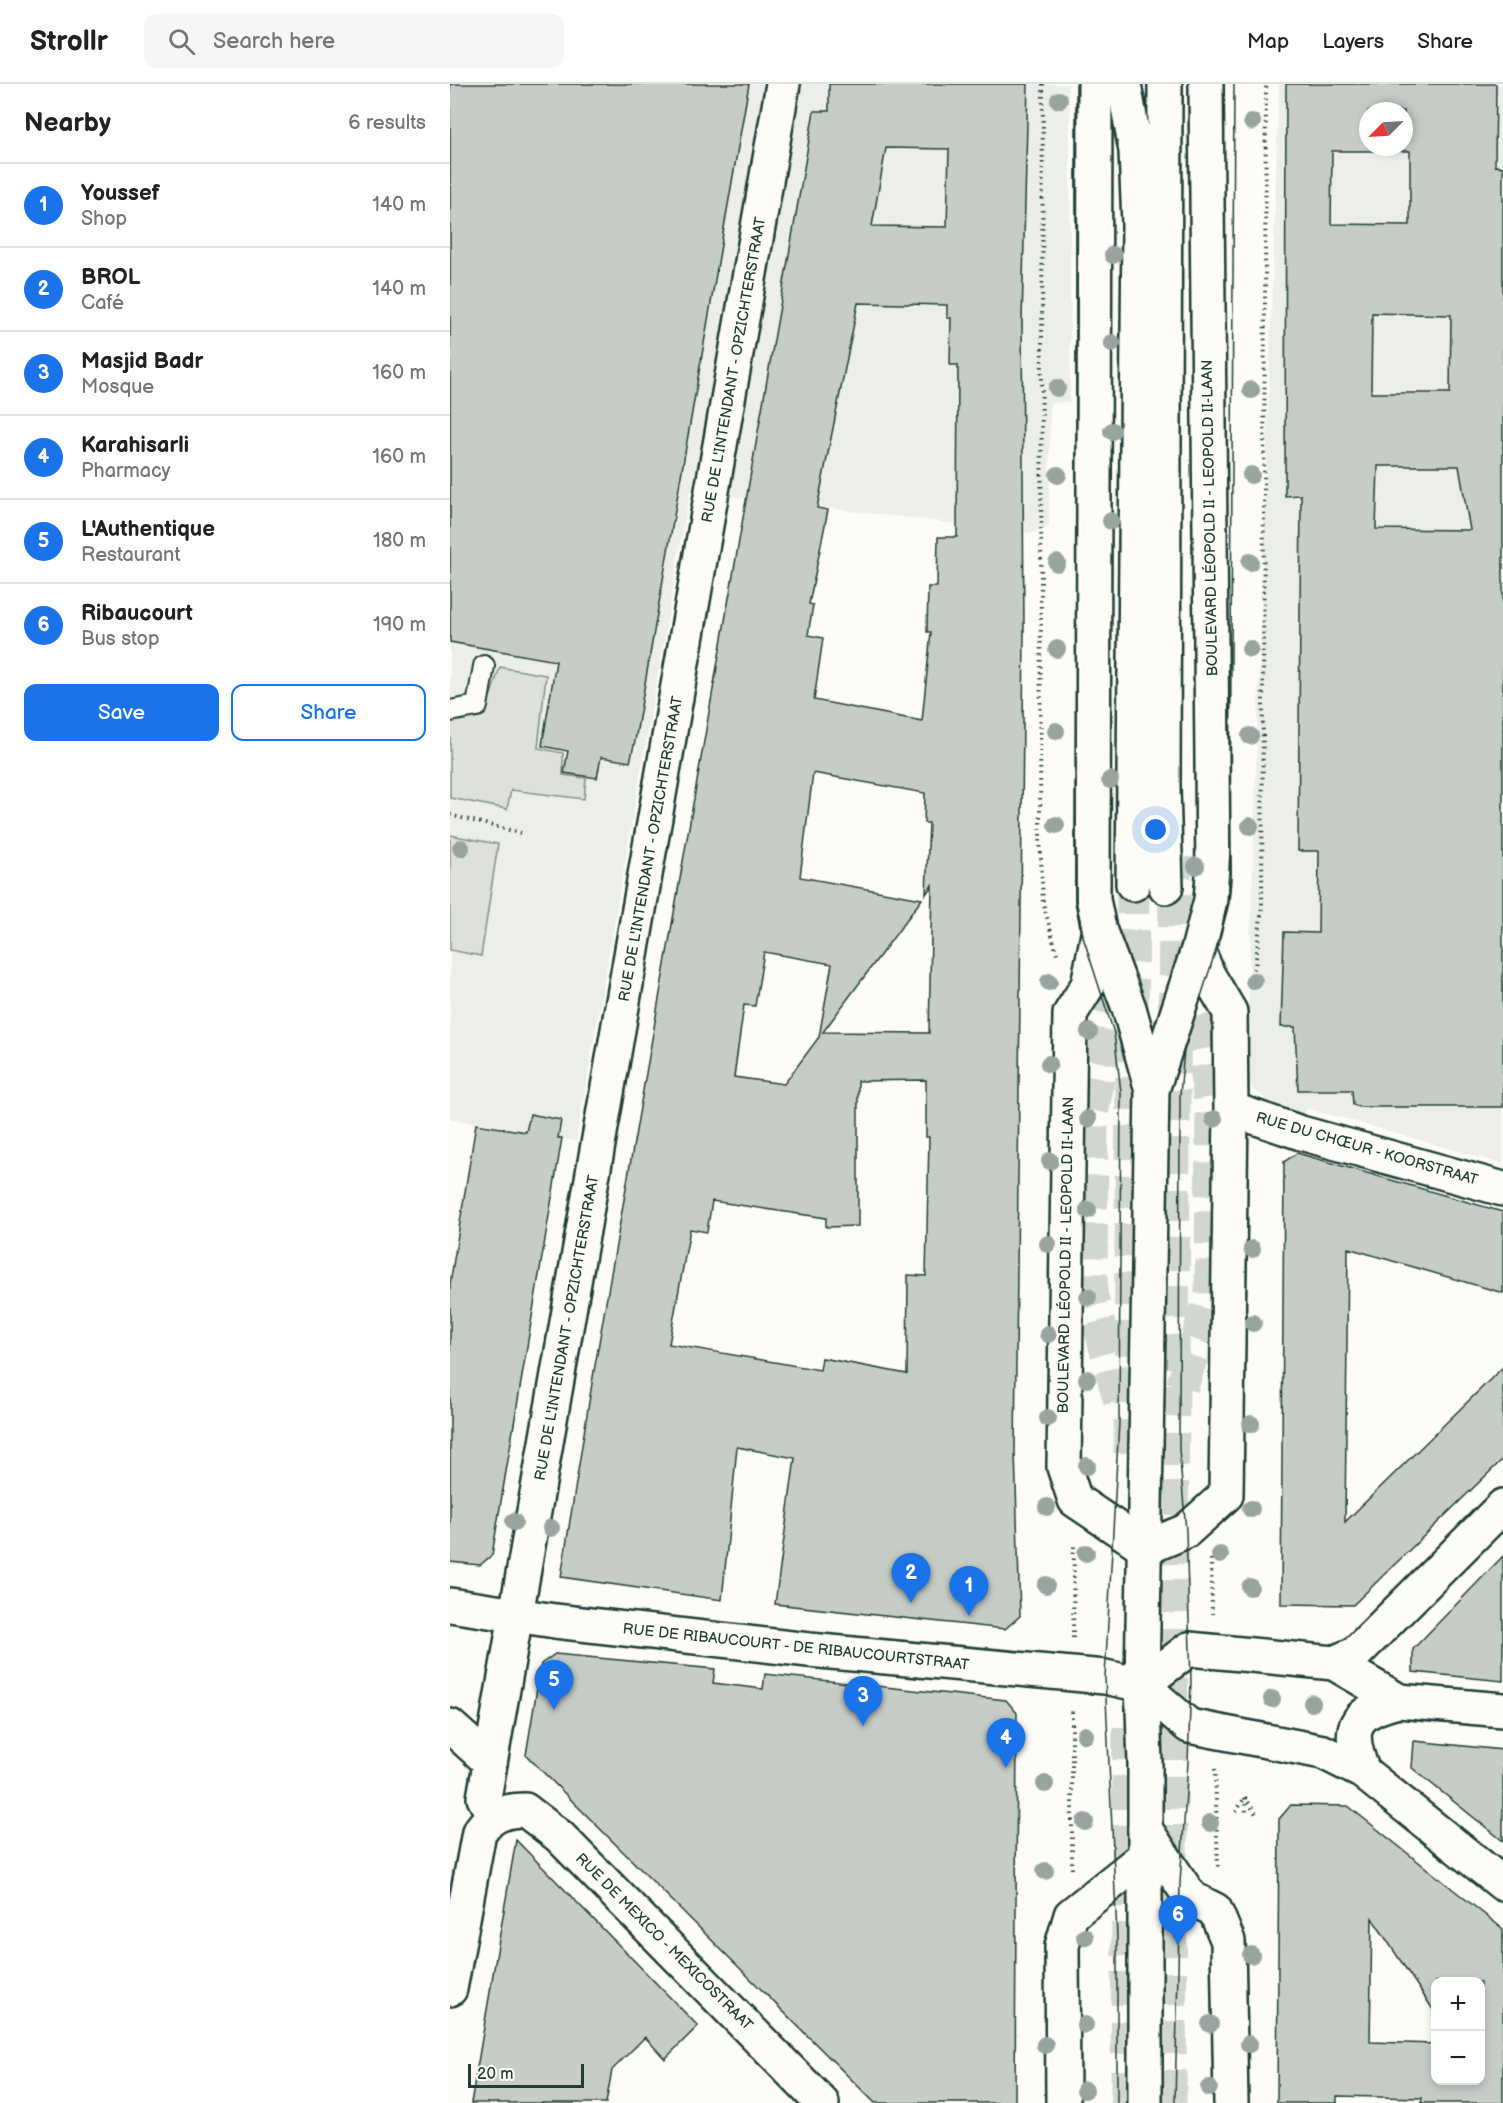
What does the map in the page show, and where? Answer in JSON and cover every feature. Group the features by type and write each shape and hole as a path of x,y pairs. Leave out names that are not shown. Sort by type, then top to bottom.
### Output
{"main road":[{"name":"RUE DE L'INTENDANT - OPZICHTERSTRAAT","path":"494,1816 484,1798 490,1762 783,84"},
{"name":"BOULEVARD LÉOPOLD II - LEOPOLD II-LAAN","path":"1095,84 1092,376 1093,899 1099,929 1129,1008 1152,1090 1142,1685 1145,1842 1145,2103"},
{"path":"1124,84 1136,151 1139,224 1133,884"},
{"path":"1165,84 1163,788 1166,887"},
{"name":"BOULEVARD LÉOPOLD II - LEOPOLD II-LAAN","path":"1152,1090 1198,950 1211,900 1213,876 1206,84"},
{"name":"BOULEVARD LÉOPOLD II - LEOPOLD II-LAAN","path":"1099,929 1088,985 1070,1014 1064,1467 1075,1500 1146,1548"},
{"path":"1146,1548 1186,1531 1226,1495 1231,1109 1230,1012 1208,975 1198,950"},
{"name":"RUE DU CHŒUR - KOORSTRAAT","path":"1231,1109 1301,1133 1503,1189"},
{"path":"1334,1663 1355,1654 1503,1506"},
{"name":"RUE DE RIBAUCOURT - DE RIBAUCOURTSTRAAT","path":"450,1605 555,1622 809,1650 1072,1673 1142,1685"},
{"path":"1400,1701 1334,1663 1189,1649 1142,1685 1189,1726 1323,1752 1363,1773 1503,1884"},
{"path":"1363,1773 1352,1736 1356,1723 1366,1711 1400,1701 1503,1710"},
{"path":"450,1726 490,1762"},
{"name":"RUE DE MEXICO - MEXICOSTRAAT","path":"494,1816 512,1810 525,1810 559,1836 822,2103"},
{"path":"450,1989 475,1842 485,1822 494,1816"},
{"path":"1064,2103 1062,1946 1071,1915 1145,1842 1191,1898 1215,1910 1228,1941 1231,2103"}],"lane":[{"path":"450,711 477,706 484,666"}],"path":[{"path":"1043,84 1040,836 1043,903 1058,957"},
{"path":"1230,1012 1255,967 1262,907 1266,84"},
{"path":"450,815 521,833"},
{"path":"1245,1797 1246,1812"},
{"path":"1236,1812 1245,1797"},
{"path":"1245,1797 1256,1814"}],"shaded area":[{"path":"450,84 1068,84 1070,402 1050,403 1049,527 1032,533 690,491 576,1141 450,1119"},
{"path":"1279,84 1503,84 1503,1164 1307,1108 1304,1119 1282,1112 1252,1088 1246,1073"},
{"path":"500,667 546,675 538,748 563,753 563,775 586,778 584,799 511,790 507,809 450,798 450,721 485,713"},
{"path":"450,835 498,844 481,956 450,950"}],"building":[{"path":"450,84 749,84 635,741 630,762 601,757 597,778 564,773 568,751 542,746 556,661 450,642"},
{"path":"829,84 1028,84 1022,319 1024,632 1015,1452 1020,1616 1005,1629 775,1604 795,1458 737,1447 722,1600 561,1577 593,1377 814,111 829,111","holes":["886,148 949,149 947,227 872,226","858,303 947,305 947,318 951,318 950,365 958,365 957,537 938,537 937,587 928,587 927,632 931,632 922,721 814,700 823,638 808,635 813,605 809,604 828,510 817,508","813,773 925,793 924,823 929,823 926,894 932,885 929,1033 823,1032 922,899 800,877","764,952 832,964 819,1037 784,1084 734,1077 744,1005 755,1006","926,1080 926,1137 929,1137 926,1276 908,1275 907,1374 822,1358 820,1370 669,1344 690,1229 707,1232 712,1201 826,1218 826,1227 858,1226 858,1081"]},
{"path":"1286,84 1496,84 1495,166 1503,167 1503,1107 1360,1107 1353,1105 1352,1090 1298,1090 1295,1027 1281,1027 1284,932 1318,933 1319,851 1298,851 1301,495 1285,496","holes":["1359,102 1413,102 1410,225 1331,224 1332,151 1359,151","1372,313 1451,315 1450,393 1371,393","1378,466 1459,466 1470,530 1376,529"]},
{"path":"530,1114 561,1120 558,1138 562,1138 492,1555 480,1565 450,1562 450,1284 476,1124 526,1132"},
{"path":"1297,1153 1503,1212 1503,1293 1348,1248 1345,1522 1503,1367 1503,1459 1353,1605 1281,1604 1284,1162"},
{"path":"1503,1556 1503,1681 1413,1672 1413,1649"},
{"path":"555,1654 715,1669 713,1683 763,1689 765,1674 1006,1700 1017,1713 1015,2103 875,2103 526,1755 541,1664"},
{"path":"1414,1741 1503,1750 1503,1841 1412,1768"},
{"path":"1291,1805 1348,1806 1503,1929 1503,2103 1421,2103 1422,2098 1337,2096 1337,2103 1277,2103 1279,1819"},
{"path":"516,1840 698,2026 665,2059 645,2037 612,2070 606,2103 471,2103"}],"tunnel":[{"path":"1130,1453 1133,857"},
{"path":"1170,2103 1175,857"},
{"path":"1118,982 1092,1113 1091,1294 1121,1406"},
{"path":"1182,1387 1211,1295 1212,1113 1202,1049 1188,990"},
{"path":"1127,2103 1129,1715"}],"tram line":[{"path":"1076,84 1076,900 1084,940 1114,1033 1121,1092 1119,1422 1105,1677 1117,1936 1117,2103"},
{"path":"1175,2103 1180,1883 1191,1681 1186,1531 1179,1449 1180,1095 1184,1050 1220,937 1227,902 1230,852 1234,84"}],"place":[{"name":"BROL","path":"911,1603"},
{"name":"Youssef","path":"969,1616"},
{"name":"L'Authentique","path":"554,1710"},
{"name":"Masjid Badr","path":"863,1726"},
{"name":"Karahisarli","path":"1006,1768"},
{"name":"Ribaucourt","path":"1178,1945"}]}
